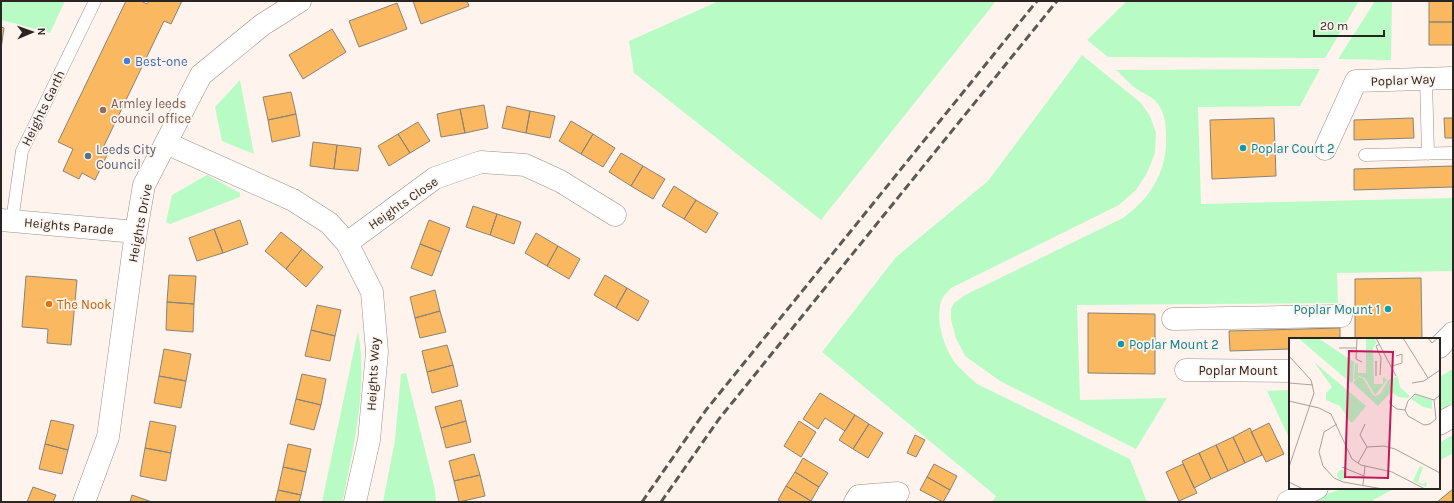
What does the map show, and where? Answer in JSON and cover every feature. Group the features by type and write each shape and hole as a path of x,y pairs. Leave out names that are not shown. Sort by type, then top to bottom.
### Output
{"street":[{"name":"Heights Drive","path":"84,502 108,437 136,232 144,185 201,75 262,25 300,1"},
{"name":"Poplar Way","path":"1325,149 1356,81 1453,78"},
{"name":"Heights Way","path":"166,143 293,200 329,223 347,244 372,292 377,352 369,440 355,502"},
{"name":"Heights Close","path":"347,244 435,178 481,162 525,165 560,181 615,215"},
{"name":"Heights Parade","path":"7,220 136,232"},
{"path":"1174,319 1341,316"},
{"path":"1440,346 1453,333"},
{"name":"Poplar Mount","path":"1186,370 1289,371"},
{"path":"1440,423 1453,416"},
{"path":"1290,501 1315,489"},
{"path":"854,493 898,493"}],"lane":[{"name":"Heights Garth","path":"7,220 22,151 95,1"},
{"path":"1426,79 1428,154"},
{"path":"1365,155 1453,153"}],"green space":[{"path":"1,1 65,1 50,33 1,20"},
{"path":"719,1 996,1 821,220 634,73 629,41"},
{"path":"1127,1 1359,1 1325,58 1108,57 1087,40"},
{"path":"1375,1 1392,1 1391,60 1338,59"},
{"path":"1082,55 1141,103 1150,116 1156,133 1155,153 1147,173 1136,190 1119,205 951,288 943,297 940,305 939,314 941,332 952,358 959,368 977,384 1130,459 1147,502 992,502 996,496 822,352 896,257 988,181"},
{"path":"1320,69 1300,106 1198,107 1201,204 1453,198 1453,271 1337,273 1338,303 1077,305 1080,400 1167,398 1136,449 1000,381 965,356 956,338 951,320 951,309 954,303 965,295 1123,218 1142,202 1156,182 1161,171 1166,148 1166,126 1163,114 1155,101 1139,91 1116,70"},
{"path":"240,80 254,154 222,141 215,107"},
{"path":"207,175 240,193 240,197 170,224 166,222 172,195"},
{"path":"358,331 361,352 361,394 355,437 343,499 342,502 322,502"},
{"path":"1453,369 1453,404 1440,410 1440,376"},
{"path":"406,373 435,490 436,502 383,502 395,440 401,374"},
{"path":"1289,390 1289,438 1267,391"},
{"path":"1453,435 1453,453 1440,460 1440,442"},
{"path":"1341,489 1393,489 1370,502 1315,502 1324,495"}],"building":[{"path":"126,1 141,1 147,4 149,1 182,1 171,24 164,21 101,152 107,155 95,180 82,173 79,179 63,171 73,149 58,142"},
{"path":"413,1 467,1 469,6 421,24"},
{"path":"1429,1 1453,1 1453,22 1429,22"},
{"path":"397,3 407,29 359,47 349,21"},
{"path":"1429,22 1453,22 1453,45 1429,45"},
{"path":"1,27 4,28 1,49"},
{"path":"332,29 346,52 303,79 289,55"},
{"path":"291,92 296,114 268,120 263,97"},
{"path":"484,105 488,128 465,133 460,109"},
{"path":"507,106 530,111 526,133 502,128"},
{"path":"460,109 465,133 441,137 437,114"},
{"path":"530,111 555,116 550,138 526,133"},
{"path":"296,114 300,136 272,142 268,120"},
{"name":"Poplar Court 2","path":"1274,118 1276,176 1212,179 1210,120"},
{"path":"1413,118 1414,138 1354,140 1354,120"},
{"path":"1444,118 1453,118 1453,138 1445,138"},
{"path":"571,121 593,134 581,154 559,141"},
{"path":"418,122 430,141 410,153 398,134"},
{"path":"398,134 410,153 389,166 378,146"},
{"path":"593,134 615,148 603,167 581,154"},
{"path":"313,142 337,145 334,169 310,166"},
{"path":"337,145 361,148 358,171 334,169"},
{"path":"621,153 643,166 631,186 609,172"},
{"path":"643,166 665,179 653,199 631,186"},
{"path":"1453,166 1453,187 1354,190 1354,169"},
{"path":"674,186 696,200 684,219 662,206"},
{"path":"696,200 718,213 706,233 684,219"},
{"path":"473,206 497,214 490,235 466,227"},
{"path":"497,214 521,222 514,244 490,235"},
{"path":"240,220 248,244 223,253 214,229"},
{"path":"429,220 450,228 441,252 420,244"},
{"path":"214,229 223,253 197,261 189,238"},
{"path":"281,232 302,249 286,269 265,251"},
{"path":"536,233 558,246 547,266 525,253"},
{"path":"420,244 441,252 432,276 411,268"},
{"path":"558,246 580,259 569,279 547,266"},
{"path":"302,249 323,267 306,287 286,269"},
{"path":"169,275 196,276 194,304 167,302"},
{"path":"605,275 627,288 616,308 594,295"},
{"name":"The Nook","path":"26,276 77,280 71,345 47,343 48,329 22,327"},
{"name":"Poplar Mount 1","path":"1421,278 1422,338 1355,338 1355,279"},
{"path":"627,288 649,301 638,321 616,308"},
{"path":"435,290 440,311 415,318 410,297"},
{"path":"167,302 194,304 193,332 166,330"},
{"path":"317,305 341,310 335,336 311,330"},
{"path":"440,311 446,332 420,338 415,318"},
{"name":"Poplar Mount 2","path":"1088,313 1155,314 1155,374 1088,373"},
{"path":"1340,328 1340,338 1289,338 1289,349 1230,351 1229,331"},
{"path":"311,330 335,336 330,361 305,356"},
{"path":"447,345 453,365 427,372 422,351"},
{"path":"164,349 191,354 186,381 159,376"},
{"path":"453,365 458,386 432,393 427,372"},
{"path":"302,374 326,379 321,405 296,399"},
{"path":"159,376 186,381 181,408 154,403"},
{"path":"820,393 855,415 845,431 825,418 818,429 803,419"},
{"path":"296,399 321,405 314,430 290,424"},
{"path":"461,400 466,421 441,428 435,407"},
{"path":"855,415 869,424 853,449 839,440"},
{"path":"51,420 74,425 68,450 45,444"},
{"path":"150,421 176,426 171,453 145,448"},
{"path":"466,421 471,442 446,448 441,428"},
{"path":"799,421 816,432 801,457 784,446"},
{"path":"1269,423 1284,454 1266,462 1251,432"},
{"path":"869,424 883,433 868,458 853,449"},
{"path":"1250,428 1262,455 1245,463 1233,437"},
{"path":"915,435 925,440 916,457 907,453"},
{"path":"1233,437 1245,463 1228,471 1216,445"},
{"path":"45,444 68,450 62,474 39,469"},
{"path":"288,444 311,449 306,472 283,467"},
{"path":"1216,445 1228,471 1211,479 1199,453"},
{"path":"145,448 171,453 166,481 140,476"},
{"path":"1199,453 1211,479 1194,488 1182,461"},
{"path":"474,454 480,475 454,481 449,461"},
{"path":"803,458 828,473 819,487 795,472"},
{"path":"934,464 957,476 950,490 927,477"},
{"path":"1183,464 1197,493 1179,501 1166,472"},
{"path":"283,467 306,472 301,495 278,490"},
{"path":"795,472 819,487 811,501 786,486"},
{"path":"480,475 485,496 459,502 454,481"},
{"path":"927,477 950,490 943,502 920,490"},
{"path":"786,486 811,501 782,502 778,500"},
{"path":"33,487 56,495 53,502 27,502"},
{"path":"1453,489 1453,502 1437,502"},
{"path":"278,490 301,495 299,502 275,502"},
{"path":"132,495 152,502 130,502"}],"railway":[{"path":"642,502 706,410 1037,1"},
{"path":"661,502 719,419 1057,1"}],"place":[{"name":"Best-one","path":"127,61"},
{"name":"Armley leeds council office","path":"103,110"},
{"name":"Poplar Court 2","path":"1243,148"},
{"name":"Leeds City Council","path":"88,156"},
{"name":"The Nook","path":"49,304"},
{"name":"Poplar Mount 1","path":"1388,309"},
{"name":"Poplar Mount 2","path":"1121,344"}]}
